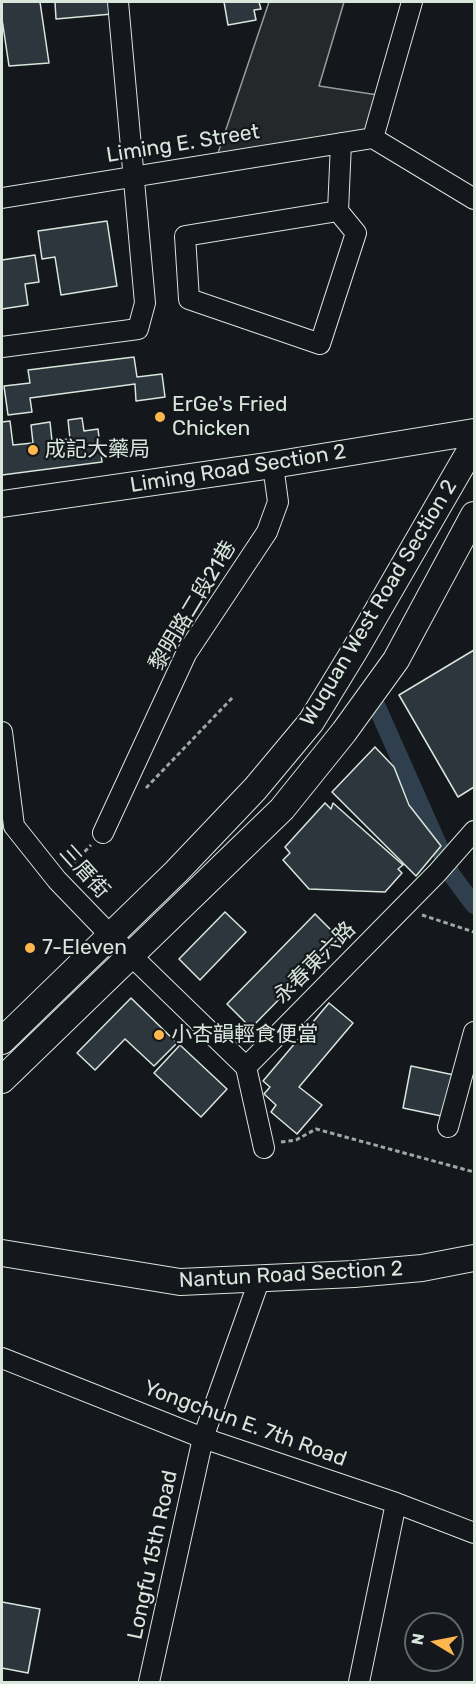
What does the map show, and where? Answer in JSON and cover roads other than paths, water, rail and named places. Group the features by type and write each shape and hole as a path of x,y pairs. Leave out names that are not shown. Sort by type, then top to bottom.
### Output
{"main road":[{"name":"Liming Road Section 2","path":"2,504 273,465 474,432"},
{"name":"Wuquan West Road Section 2","path":"2,1041 176,872 255,789 311,722 355,651 474,444"},
{"name":"Wuquan West Road Section 2","path":"2,1080 282,808 344,732 396,660 474,515"},
{"name":"Nantun Road Section 2","path":"2,1253 180,1282 249,1281 260,1278 354,1274 422,1268 474,1258"}],"street":[{"path":"2,347 138,329 145,303 118,2"},
{"path":"412,2 373,138 474,199"},
{"name":"Liming E. Street","path":"2,198 373,138"},
{"path":"338,211 185,236 189,300 320,344 356,233 338,211 342,143"},
{"name":"黎明路二段21巷","path":"102,833 186,654 267,532 278,502 273,465"},
{"path":"2,732 8,827"},
{"name":"三厝街","path":"8,827 130,956 246,1067"},
{"name":"永春東六路","path":"246,1067 437,873 474,831"},
{"path":"448,1127 474,1032"},
{"path":"246,1067 264,1146"},
{"name":"Longfu 15th Road","path":"149,1683 203,1438 260,1278"},
{"name":"Yongchun E. 7th Road","path":"2,1358 203,1438 396,1503 474,1533"},
{"path":"359,1683 396,1503"}],"waterway":[{"path":"377,707 451,874 474,905"}],"place":[{"name":"ErGe's Fried Chicken","path":"160,417"},
{"name":"成記大藥局","path":"33,450"},
{"name":"7-Eleven","path":"30,948"},
{"name":"小杏韻輕食便當","path":"159,1035"}]}
